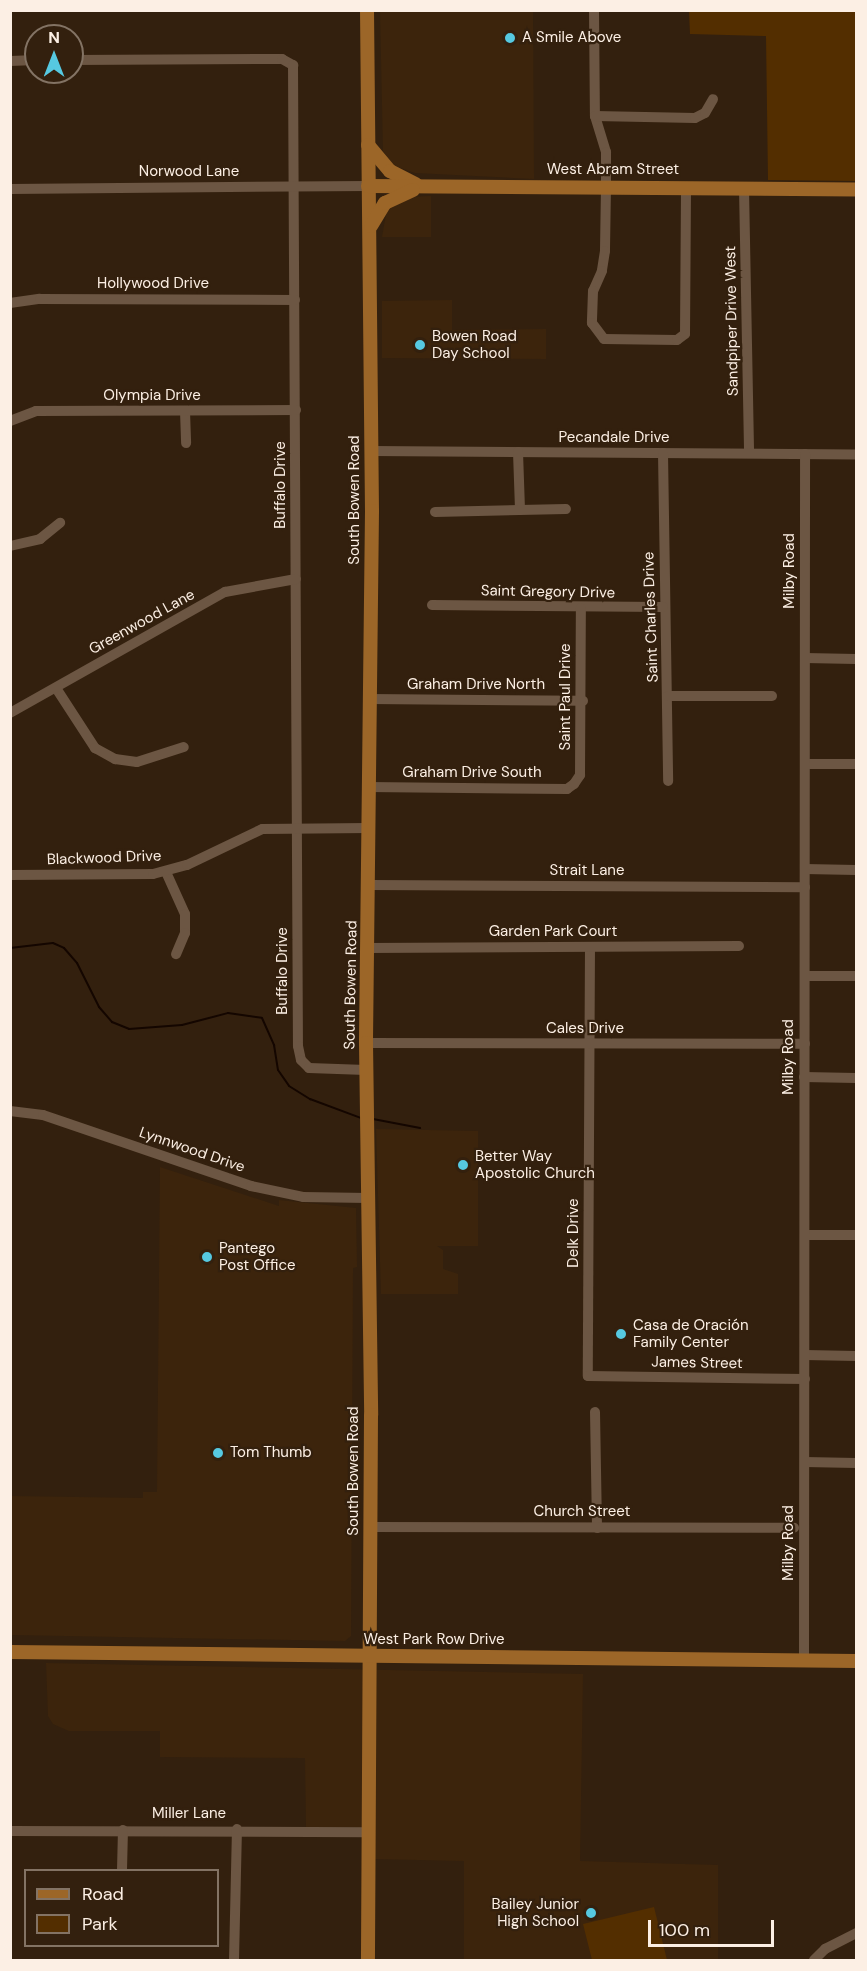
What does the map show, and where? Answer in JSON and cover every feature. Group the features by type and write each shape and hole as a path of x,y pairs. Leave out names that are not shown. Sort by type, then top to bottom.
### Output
{"main road":[{"name":"South Bowen Road","path":"367,10 372,452 368,787 370,885 366,1043 370,1527 367,1656 368,1960"},
{"path":"368,145 390,171 424,187"},
{"name":"West Abram Street","path":"368,186 856,189"},
{"path":"369,230 385,203 424,187"},
{"name":"West Park Row Drive","path":"10,1652 856,1661"}],"street":[{"path":"594,10 595,117 606,152 606,186 604,261 593,291 592,323 600,335 609,341 676,340 685,334 686,187"},
{"name":"Buffalo Drive","path":"84,60 290,61 296,75 297,828 301,1060 318,1070 366,1070"},
{"path":"595,117 695,118 710,109 713,99"},
{"name":"Norwood Lane","path":"10,189 368,186"},
{"name":"Sandpiper Drive West","path":"744,188 749,453"},
{"name":"Hollywood Drive","path":"10,303 40,299 295,300"},
{"name":"Olympia Drive","path":"10,421 36,411 296,410"},
{"path":"185,411 186,443"},
{"name":"Pecandale Drive","path":"372,452 856,454"},
{"path":"518,452 520,510"},
{"name":"Saint Charles Drive","path":"663,453 663,608 668,696 668,781"},
{"name":"Milby Road","path":"804,1661 805,454"},
{"path":"435,512 566,509"},
{"path":"10,546 40,539 60,523"},
{"name":"Greenwood Lane","path":"10,713 225,592 296,579"},
{"name":"Saint Gregory Drive","path":"432,605 663,608"},
{"name":"Saint Paul Drive","path":"574,784 580,775 583,701 581,608"},
{"path":"805,658 856,659"},
{"path":"56,688 95,748 115,759 137,762 184,747"},
{"path":"668,696 772,696"},
{"name":"Graham Drive North","path":"369,699 583,701"},
{"path":"805,764 856,764"},
{"name":"Graham Drive South","path":"368,787 567,789 574,784"},
{"name":"Blackwood Drive","path":"10,875 166,872 188,866 245,834 297,828 369,828"},
{"path":"805,869 856,870"},
{"path":"166,872 185,914 183,940 176,954"},
{"name":"Strait Lane","path":"370,885 805,886"},
{"name":"Garden Park Court","path":"368,948 739,946"},
{"name":"Delk Drive","path":"588,1376 590,947"},
{"path":"805,976 856,976"},
{"name":"Cales Drive","path":"366,1043 805,1044"},
{"path":"804,1077 856,1078"},
{"name":"Lynnwood Drive","path":"10,1111 43,1115 251,1186 303,1197 368,1198"},
{"path":"804,1235 856,1235"},
{"path":"804,1355 856,1356"},
{"name":"James Street","path":"588,1376 804,1379"},
{"path":"595,1412 597,1528"},
{"path":"804,1462 856,1463"},
{"name":"Church Street","path":"370,1527 794,1528"},
{"path":"234,1960 237,1829"},
{"name":"Miller Lane","path":"10,1831 237,1829 368,1832"},
{"path":"122,1869 123,1830"},
{"path":"814,1960 825,1949 856,1933"}],"shaded area":[{"path":"380,11 533,11 534,179 415,173 392,165 383,151"},
{"path":"431,196 431,237 382,237 387,209 406,197"},
{"path":"452,300 452,330 546,329 546,359 382,358 382,301"},
{"path":"376,1129 478,1131 478,1246 437,1246 443,1250 443,1269 458,1274 458,1294 381,1294"},
{"path":"160,1167 279,1206 279,1200 356,1208 357,1267 353,1268 351,1636 345,1641 11,1635 11,1496 143,1498 143,1492 157,1492"},
{"path":"46,1663 583,1674 580,1861 718,1865 718,1960 464,1960 464,1861 373,1859 357,1827 306,1827 305,1758 160,1757 160,1731 69,1731 53,1724 48,1716"}],"green space":[{"path":"689,11 856,11 856,181 768,180 766,36 690,34"},
{"path":"654,1907 667,1960 592,1960 583,1924"}],"waterway":[{"path":"10,948 53,943 64,948 77,963 99,1007 112,1022 129,1029 182,1025 228,1013 262,1018 274,1045 278,1070 289,1086 310,1099 361,1118"},
{"path":"373,1119 420,1128"}],"place":[{"name":"A Smile Above","path":"510,38"},
{"name":"Bowen Road Day School","path":"420,345"},
{"name":"Better Way Apostolic Church","path":"463,1165"},
{"name":"Pantego Post Office","path":"207,1257"},
{"name":"Casa de Oración Family Center","path":"621,1334"},
{"name":"Tom Thumb","path":"218,1453"},
{"name":"Bailey Junior High School","path":"591,1913"}]}
